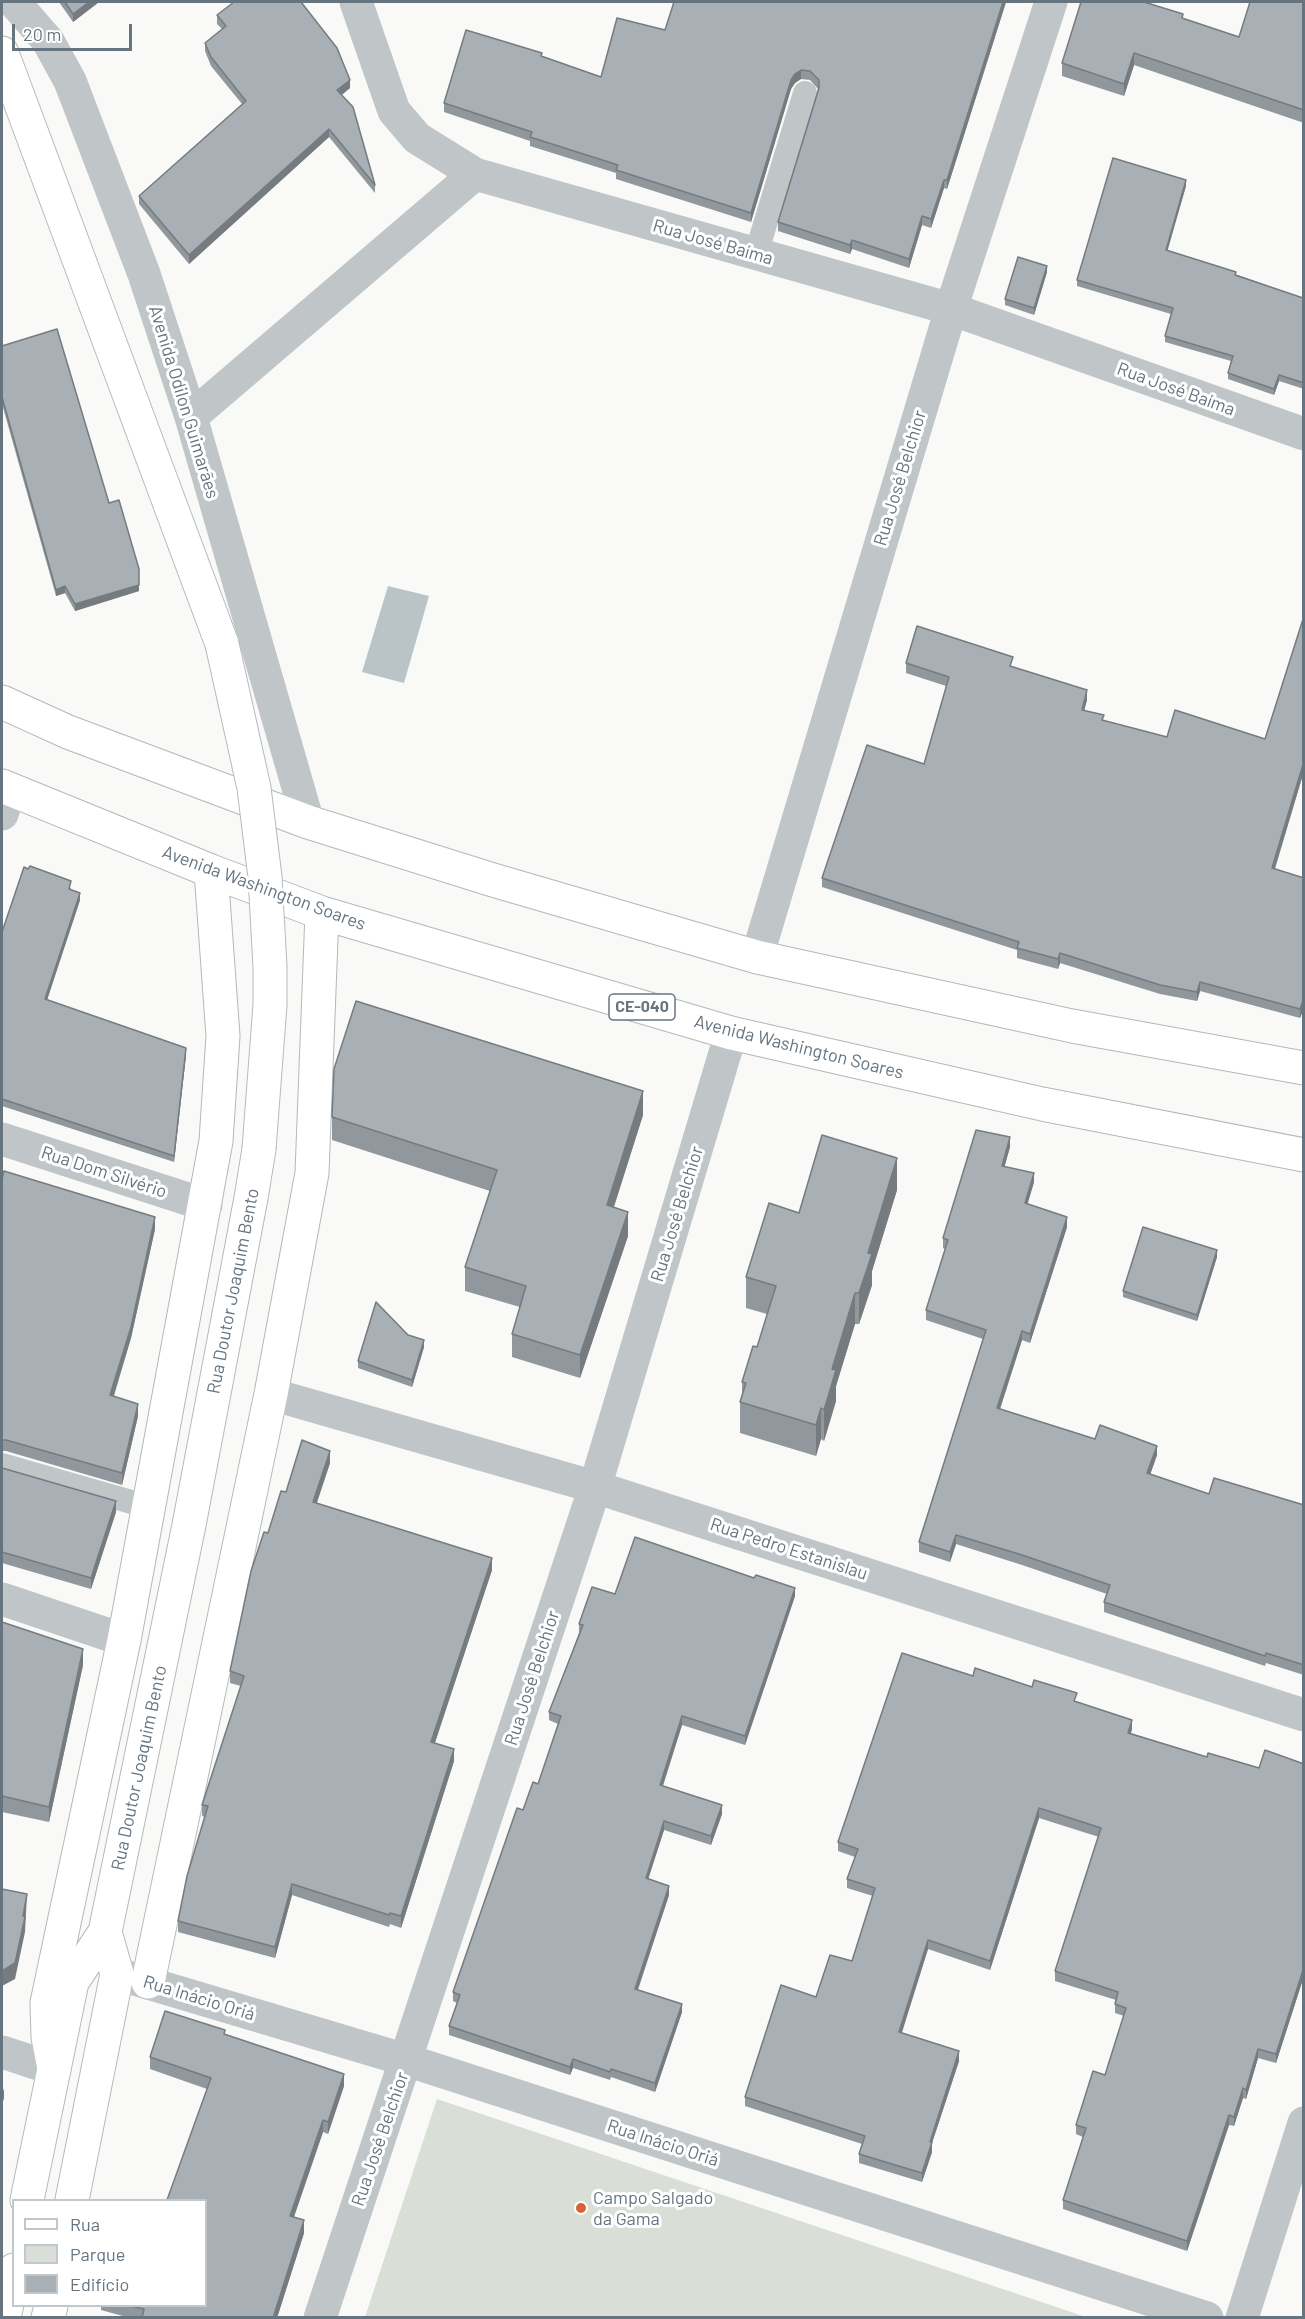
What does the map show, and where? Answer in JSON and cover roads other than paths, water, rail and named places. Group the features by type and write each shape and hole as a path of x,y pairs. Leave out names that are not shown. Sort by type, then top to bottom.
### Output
{"main road":[{"name":"Rua Doutor Joaquim Bento","path":"2,53 222,644 254,789 265,877 270,967 270,1005 259,1149 189,1525 105,1932 72,1982 27,2199"},
{"path":"2,702 68,732 308,822 504,883 757,957 1072,1026 1304,1068"},
{"name":"Avenida Washington Soares","path":"4,797 322,913 731,1034 1042,1104 1304,1155"},
{"path":"54,2069 48,2037 47,2003 124,1640 216,1141 223,1036 211,871"},
{"path":"132,1978 272,1394 312,1173 322,913"},
{"name":"Rua Doutor Joaquim Bento","path":"72,2199 132,1978 105,1932"},
{"path":"4,2318 12,2280"}],"street":[{"name":"Avenida Odilon Guimarães","path":"14,2 48,41 70,81 144,274 191,417 308,822"},
{"name":"Rua José Baíma","path":"356,2 394,111 417,138 476,174 951,309 1304,434"},
{"name":"Rua José Belchior","path":"757,957 951,309 1051,2"},
{"path":"191,417 476,174"},
{"name":"Rua José Belchior","path":"320,2318 595,1487 731,1034"},
{"name":"Rua Dom Silvério","path":"2,1139 206,1205"},
{"name":"Rua Pedro Estanislau","path":"272,1394 595,1487 1304,1715"},
{"path":"2,1599 124,1640"},
{"name":"Rua Inácio Oriá","path":"132,1978 406,2060 1207,2318"},
{"path":"2,2052 54,2069"},
{"path":"1242,2318 1304,2123"}],"lane":[{"path":"756,254 805,93"},
{"path":"2,1465 149,1507"}],"place":[{"name":"Campo Salgado da Gama","path":"581,2208"}]}
